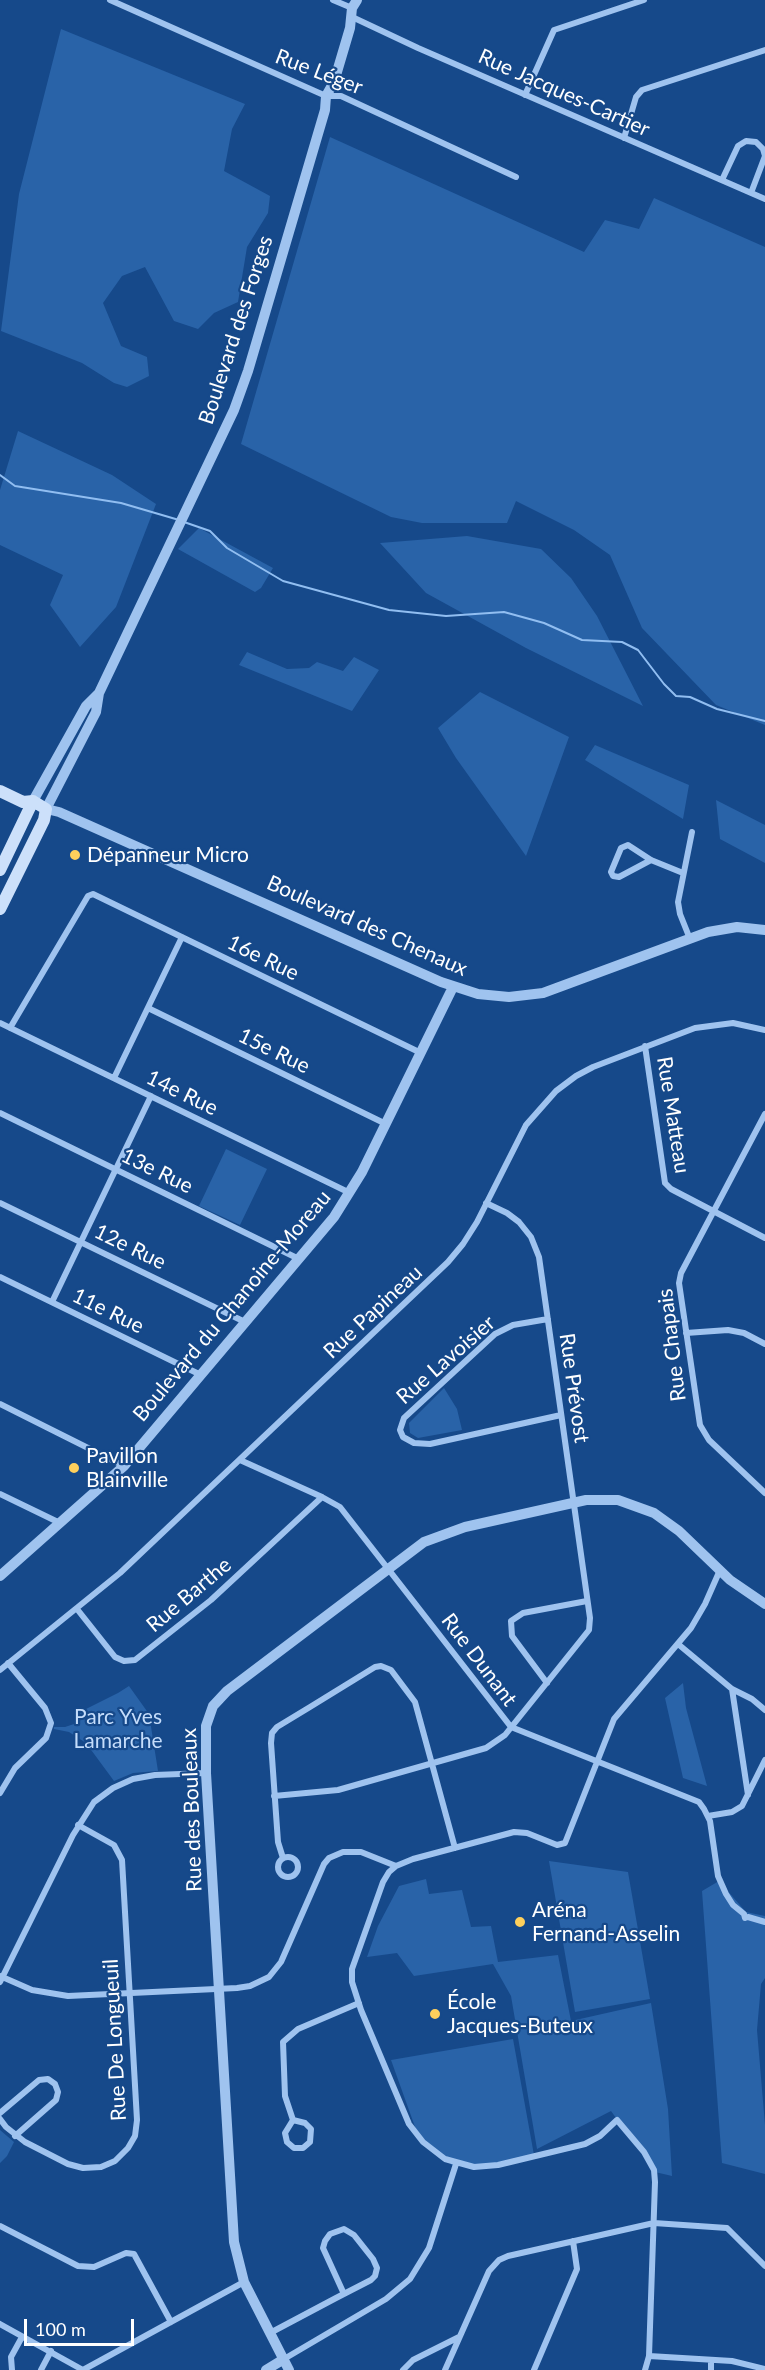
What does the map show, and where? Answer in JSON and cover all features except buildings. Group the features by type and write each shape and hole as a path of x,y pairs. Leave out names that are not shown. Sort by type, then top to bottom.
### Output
{"main road":[{"name":"Boulevard des Chenaux","path":"0,791 23,802 33,801 46,809"},
{"name":"Boulevard des Forges","path":"0,870 33,801"},
{"name":"Boulevard des Forges","path":"0,909 44,820 46,809"}],"street":[{"name":"Rue Léger","path":"110,0 326,96 341,96 516,177"},
{"name":"Rue Jacques-Cartier","path":"333,0 525,95 765,199"},
{"path":"525,95 554,30 644,0"},
{"name":"Boulevard des Forges","path":"46,809 96,712 99,693 234,410 248,371 326,110 326,96 334,82 350,28 353,8"},
{"path":"624,138 636,97 642,90 765,50"},
{"path":"722,180 738,146 746,141 756,142 762,146 765,156 751,193"},
{"name":"Boulevard des Forges","path":"33,801 86,706 99,693"},
{"name":"Boulevard des Chenaux","path":"46,809 453,987 493,996 539,994 725,928 765,930"},
{"path":"690,939 678,905 692,832"},
{"path":"651,860 619,877 613,876 611,872 621,848 631,846 651,860 683,873"},
{"name":"16e Rue","path":"10,1028 90,894 421,1053"},
{"path":"114,1078 182,937"},
{"name":"Boulevard du Chanoine-Moreau","path":"0,1576 124,1466 330,1223 350,1193 386,1124 453,987"},
{"name":"15e Rue","path":"148,1008 386,1124"},
{"name":"14e Rue","path":"0,1023 350,1193"},
{"name":"Rue Papineau","path":"0,1670 120,1573 448,1263 471,1233 526,1125 551,1096 584,1072 695,1028 714,1024 744,1024 765,1030"},
{"name":"Rue Matteau","path":"645,1046 665,1183 671,1189 765,1238"},
{"path":"52,1302 151,1096"},
{"name":"13e Rue","path":"0,1113 299,1259"},
{"name":"Rue Chapais","path":"765,1114 680,1278 700,1425 709,1440 765,1493"},
{"name":"12e Rue","path":"0,1203 245,1322"},
{"name":"Rue Prévost","path":"274,1796 331,1791 479,1752 502,1738 512,1727 587,1633 590,1622 541,1267 534,1243 527,1232 514,1218 486,1203"},
{"name":"11e Rue","path":"0,1277 201,1375"},
{"name":"Rue Lavoisier","path":"548,1319 513,1325 495,1334 404,1418 400,1430 404,1437 414,1443 430,1444 561,1415"},
{"path":"686,1333 729,1330 744,1333 765,1344"},
{"path":"0,1404 124,1466"},
{"name":"Rue Dunant","path":"240,1460 322,1497 344,1511 512,1727 691,1798 702,1805 708,1816"},
{"path":"0,1494 60,1523"},
{"name":"Rue Barthe","path":"77,1609 115,1657 124,1661 135,1660 220,1592 322,1497"},
{"name":"Rue des Bouleaux","path":"289,2370 244,2282 236,2251 206,1773 206,1726 210,1712 218,1700 418,1546 445,1533 574,1502 611,1500 646,1509 671,1524 743,1590 765,1604"},
{"path":"645,2370 649,2356 654,2170 644,2152 617,2120 600,2136 573,2147 488,2167 456,2164 438,2154 413,2130 359,2003 352,1982 353,1964 383,1882 396,1866 413,1859 519,1832 555,1844 562,1844 568,1839 614,1719 678,1644 701,1612 720,1570"},
{"path":"546,1683 512,1636 512,1621 523,1613 587,1601"},
{"path":"678,1644 732,1689 752,1699 765,1710"},
{"path":"0,1793 15,1768 46,1738 51,1724 45,1708 8,1663"},
{"path":"283,1858 278,1842 274,1796 271,1743 273,1731 378,1666 391,1670 413,1699 455,1848"},
{"path":"732,1689 748,1795"},
{"path":"765,1760 742,1806 736,1810 708,1816 722,1888 733,1905 744,1914 744,1918 765,1922"},
{"path":"206,1773 144,1777 118,1785 98,1798 78,1825 1,1978 32,1990 54,1995 76,1996 237,1988 256,1983 269,1977 278,1967 324,1864 329,1858 343,1852 360,1852 396,1866"},
{"name":"Rue De Longueuil","path":"0,2119 15,2136 68,2164 83,2168 106,2165 119,2158 135,2136 137,2120 121,1855 110,1842 78,1825"},
{"path":"293,2120 285,2096 282,2049 285,2039 298,2029 359,2003"},
{"path":"0,2113 39,2080 48,2079 55,2084 58,2092 56,2100 15,2136"},
{"path":"293,2120 305,2123 311,2130 310,2142 303,2148 294,2148 287,2142 285,2133 293,2120"},
{"path":"266,2370 381,2302 407,2282 417,2271 429,2248 456,2164"},
{"path":"444,2370 487,2275 496,2263 508,2256 654,2223 727,2228 765,2266"},
{"path":"0,2226 67,2262 83,2267 99,2266 126,2253 134,2254 171,2322"},
{"path":"270,2333 371,2280 377,2270 373,2259 357,2238 344,2229 328,2236 323,2248 344,2294"},
{"path":"534,2370 578,2269 573,2241"},
{"path":"0,2324 83,2370 244,2282"},
{"path":"403,2370 413,2360 460,2336"},
{"path":"12,2370 11,2357 22,2337"},
{"path":"41,2370 51,2351"},
{"path":"649,2356 743,2362 765,2368"},
{"path":"711,2360 711,2370"}],"green space":[{"path":"61,29 245,104 232,129 224,171 270,196 268,213 247,247 238,302 214,313 198,329 174,321 145,267 122,276 103,303 121,346 147,357 149,376 127,387 114,383 82,363 1,331 19,194"},
{"path":"330,137 584,252 605,220 639,229 654,198 765,247 765,725 716,705 642,628 610,555 574,530 516,501 507,523 422,523 391,517 241,444"},
{"path":"18,431 112,475 156,504 116,607 80,647 50,605 63,575 0,545 0,490"},
{"path":"199,528 273,568 261,588 255,592 178,549"},
{"path":"467,536 541,549 571,578 597,616 643,706 526,648 426,593 380,543"},
{"path":"247,652 287,669 309,668 317,662 343,671 354,657 379,670 352,711 239,665"},
{"path":"480,692 569,737 526,856 456,758 438,728"},
{"path":"595,745 689,785 683,819 585,760"},
{"path":"716,800 765,825 765,863 720,839"},
{"path":"226,1149 267,1169 240,1225 199,1206"},
{"path":"444,1388 457,1409 462,1430 418,1438 410,1433 409,1423"},
{"path":"683,1683 686,1708 707,1786 683,1778 665,1698"},
{"name":"Parc Yves Lamarche","path":"129,1686 149,1714 158,1771 133,1773 114,1781 86,1743 69,1732 54,1729 54,1727 65,1727 80,1722 78,1713"},
{"path":"549,1861 628,1872 650,1999 575,2012"},
{"path":"426,1879 429,1894 462,1890 471,1927 491,1926 498,1962 558,1955 571,2021 651,2003 668,2109 672,2176 655,2172 611,2111 537,2149 511,1996 493,1964 414,1976 397,1953 367,1957 378,1926 399,1886"},
{"path":"719,1881 746,1912 765,1916 765,1978 761,1984 757,2030 765,2125 765,2174 722,2163 702,1891"},
{"path":"513,2039 534,2155 496,2165 453,2166 419,2138 391,2060"},
{"path":"0,2130 14,2142 7,2156 0,2163"}],"waterway":[{"path":"0,475 15,486 121,503 179,520"},
{"path":"184,522 210,531 227,548 283,581 389,610 446,616 504,612 544,623 582,640 622,642 638,650 676,696 690,697 717,709 765,721"}],"place":[{"name":"Dépanneur Micro","path":"75,855"},
{"name":"Pavillon Blainville","path":"74,1468"},
{"name":"Aréna Fernand-Asselin","path":"520,1922"},
{"name":"École Jacques-Buteux","path":"435,2014"}]}
